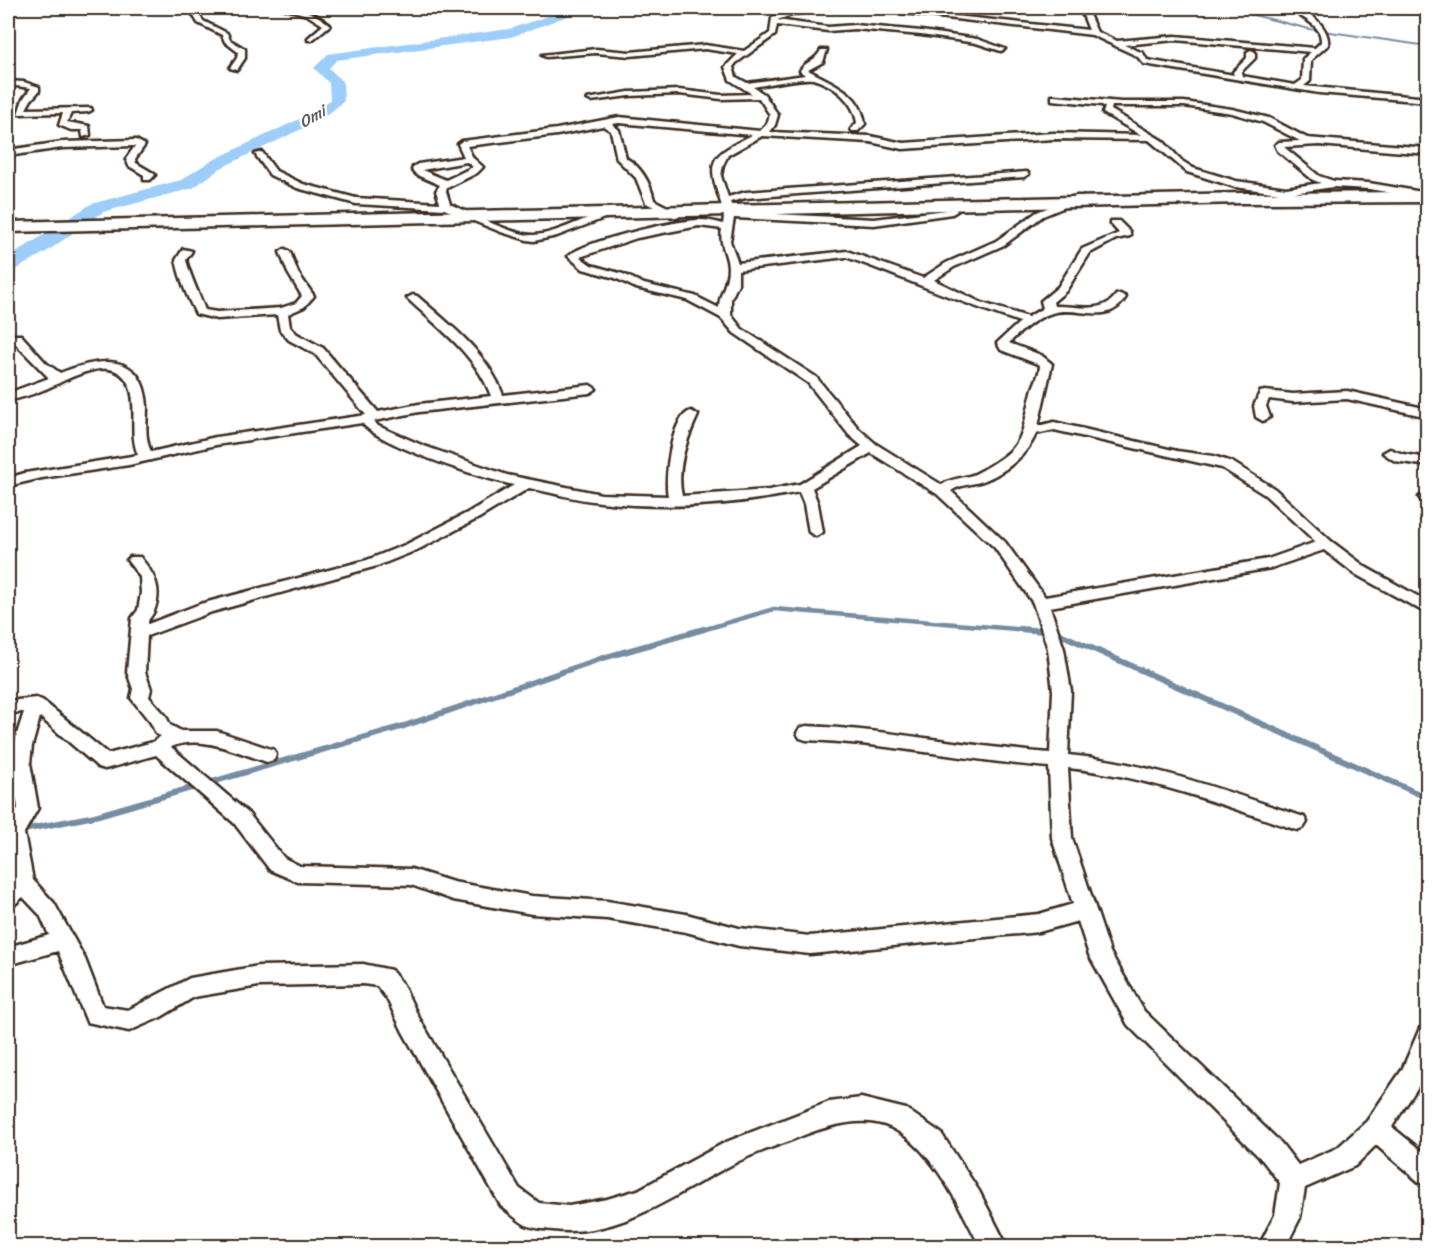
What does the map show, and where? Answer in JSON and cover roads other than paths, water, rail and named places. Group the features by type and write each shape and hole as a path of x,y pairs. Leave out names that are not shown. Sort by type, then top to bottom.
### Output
{"highway":[{"path":"8,227 1242,198 1428,196"}],"street":[{"path":"192,8 194,17 225,34 227,41 243,51 234,68"},
{"path":"286,8 309,14 327,25 310,39"},
{"path":"725,316 725,299 733,284 733,267 725,241 728,221 726,200 716,176 718,165 725,153 771,125 774,116 761,96 734,78 729,66 772,34 774,19 794,10 832,8"},
{"path":"865,8 1094,33 1140,55 1144,62 1319,91 1428,100"},
{"path":"1083,8 1094,33"},
{"path":"1292,8 1314,21 1325,33 1325,43 1307,59 1306,81 1297,87"},
{"path":"1401,11 1428,11"},
{"path":"949,17 969,13"},
{"path":"774,24 828,29 855,27 921,33 977,41 1001,49"},
{"path":"1119,44 1174,38 1316,50"},
{"path":"546,55 597,51 630,54 705,47 745,53"},
{"path":"824,52 820,60 805,68 804,71 846,93 854,102 861,124 855,129"},
{"path":"1239,77 1237,72 1251,58 1251,52"},
{"path":"745,86 813,76"},
{"path":"8,83 35,87 35,91 18,110 21,112 88,110"},
{"path":"591,99 629,93 721,97 761,96"},
{"path":"1055,98 1105,103 1184,104 1232,111 1266,120 1305,140 1426,150"},
{"path":"1105,103 1109,106 1106,111 1148,138 1160,143 1179,163 1190,170 1235,184 1286,191 1333,184 1387,188 1428,196"},
{"path":"68,111 62,123 71,127 86,128 86,135"},
{"path":"603,122 615,130 615,141 619,145 621,157 632,165 640,177 649,201 674,214 700,223"},
{"path":"446,206 441,191 445,183 474,171 478,167 469,159 462,144 557,132 603,122 645,122 761,133 870,139 903,146 1053,136 1148,138"},
{"path":"1317,142 1279,145 1316,178 1333,184"},
{"path":"8,153 62,145 136,143 141,145 140,149 130,159 132,164 150,176 147,178"},
{"path":"259,154 273,173 300,186 356,201 446,206 530,238 546,236 590,218 607,214 643,211 674,214"},
{"path":"445,183 420,172 417,167 469,159"},
{"path":"726,200 746,195 1024,174"},
{"path":"930,284 928,279 938,272 1000,243 1040,214 1079,198"},
{"path":"952,211 874,222 728,221 700,223 627,239 576,254 573,258 586,267 620,276 640,286 691,298 725,316 738,331 812,380 854,432 871,447 942,491 1000,545 1041,603 1056,649 1062,691 1058,801 1062,838 1100,955 1136,1018 1272,1152 1293,1179 1287,1218 1272,1246"},
{"path":"1049,309 1047,301 1062,289 1086,251 1113,237 1126,234 1115,223"},
{"path":"187,251 182,260 187,284 191,287 200,312 216,316 271,309 282,312 300,304 308,296 293,273 285,252"},
{"path":"733,267 847,254 930,284 978,305 1028,321"},
{"path":"942,491 952,484 979,478 1009,460 1024,446 1031,431 1031,422 1046,364 1037,358 1005,347 1003,343 1008,336 1049,309 1107,310 1116,305 1120,297"},
{"path":"413,298 458,339 490,376 498,399"},
{"path":"282,312 284,328 293,337 319,351 370,418 373,429 419,449 524,485 601,498 676,501 750,497 804,487 871,447"},
{"path":"17,338 29,348 48,374 57,377"},
{"path":"8,397 30,391 57,377 94,367 112,365 124,368 132,378 139,396 140,446 146,457"},
{"path":"8,482 53,472 122,464 246,436 370,418 418,408 590,389"},
{"path":"1263,417 1260,406 1265,395 1293,398 1347,395 1428,412"},
{"path":"676,501 673,493 673,470 680,438 691,415"},
{"path":"1031,431 1054,426 1227,465 1270,492 1326,544 1380,583 1428,609"},
{"path":"1390,453 1400,458 1428,462"},
{"path":"140,633 206,608 372,563 412,547 474,515 524,485"},
{"path":"804,487 811,504 816,532"},
{"path":"1041,603 1271,562 1326,544"},
{"path":"135,560 148,577 149,593 146,611 140,618 136,672 142,689 140,698 160,721 162,729 179,738"},
{"path":"8,707 36,704 105,762 159,747 167,741 179,738 217,738 267,755"},
{"path":"36,704 14,769 28,800 27,817 14,832 22,883 47,909 74,958 96,1016 129,1021 190,988 259,976 363,974 383,977 395,992 411,1025 510,1197 534,1215 569,1220 643,1201 726,1154 829,1114 861,1110 897,1118 932,1142 970,1200 994,1246"},
{"path":"806,732 837,733 996,756 1060,760 1109,767 1203,792 1296,822"},
{"path":"159,747 241,818 277,864 298,874 411,877 453,891 532,905 607,910 686,923 739,938 810,945 1039,923 1084,910"},
{"path":"8,898 22,883"},
{"path":"8,956 63,940"},
{"path":"1293,1179 1346,1157 1376,1129 1411,1077 1428,1035"},
{"path":"1376,1129 1428,1173"}],"waterway":[{"name":"Omi","path":"8,266 39,248 97,208 187,184 215,165 317,116 337,101 336,82 321,68 333,57 511,33 583,8"},
{"path":"1226,8 1309,29 1428,46"},
{"path":"699,631 774,609 1039,631"},
{"path":"8,833 95,816 404,726 603,658 704,629"},
{"path":"1020,629 1044,631"},
{"path":"1060,634 1428,798"}]}
